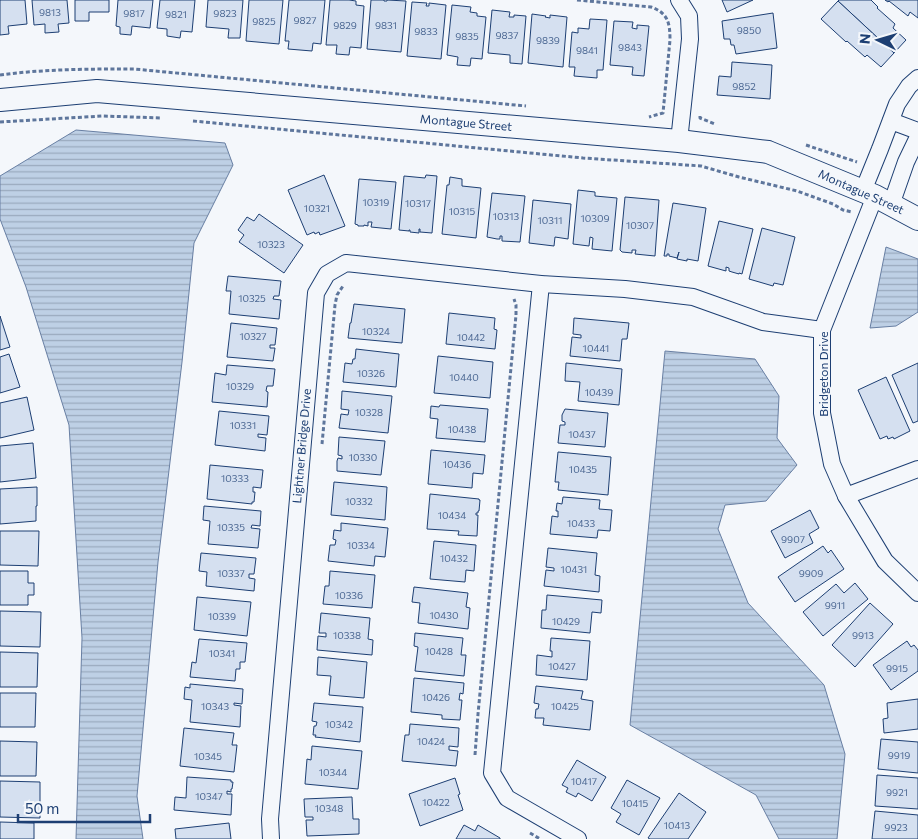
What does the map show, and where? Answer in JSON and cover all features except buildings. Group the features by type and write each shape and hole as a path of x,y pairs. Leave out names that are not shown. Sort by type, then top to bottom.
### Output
{"street":[{"path":"679,141 690,38 689,16 680,0"},
{"name":"Bridgeton Drive","path":"918,78 909,86 897,104 891,121 876,197 822,330 822,413 832,464 846,496 885,561 918,593"},
{"name":"Montague Street","path":"0,100 97,91 679,141 768,152 876,197 918,219"},
{"path":"891,121 918,131"},
{"name":"Bridgeton Drive","path":"876,197 906,162 918,136"},
{"name":"Lightner Bridge Drive","path":"271,839 270,819 316,293 327,274 346,263 540,284 693,297 763,322 822,330"},
{"path":"540,284 492,773 507,798 578,839"},
{"path":"846,496 918,469"}],"path":[{"path":"577,0 651,7 660,10 667,18 670,28 670,40 663,113 649,118 640,116"},
{"path":"0,75 88,69 134,69 529,106"},
{"path":"700,109 700,118 719,125"},
{"path":"0,122 103,116 167,119"},
{"path":"185,120 583,158 701,166 797,191 855,213"},
{"path":"802,143 860,163"},
{"path":"322,445 335,305 337,295 342,286 349,281"},
{"path":"510,296 515,299"}],"water":[{"path":"76,130 225,143 233,165 194,243 158,562 137,796 143,839 76,839 82,638 69,425 26,287 0,219 0,176"},
{"path":"886,247 918,259 918,312 896,326 870,328"},
{"path":"665,351 755,359 779,396 777,438 797,465 766,501 725,505 718,529 748,603 824,685 845,754 837,839 779,839 756,795 630,725"}]}
